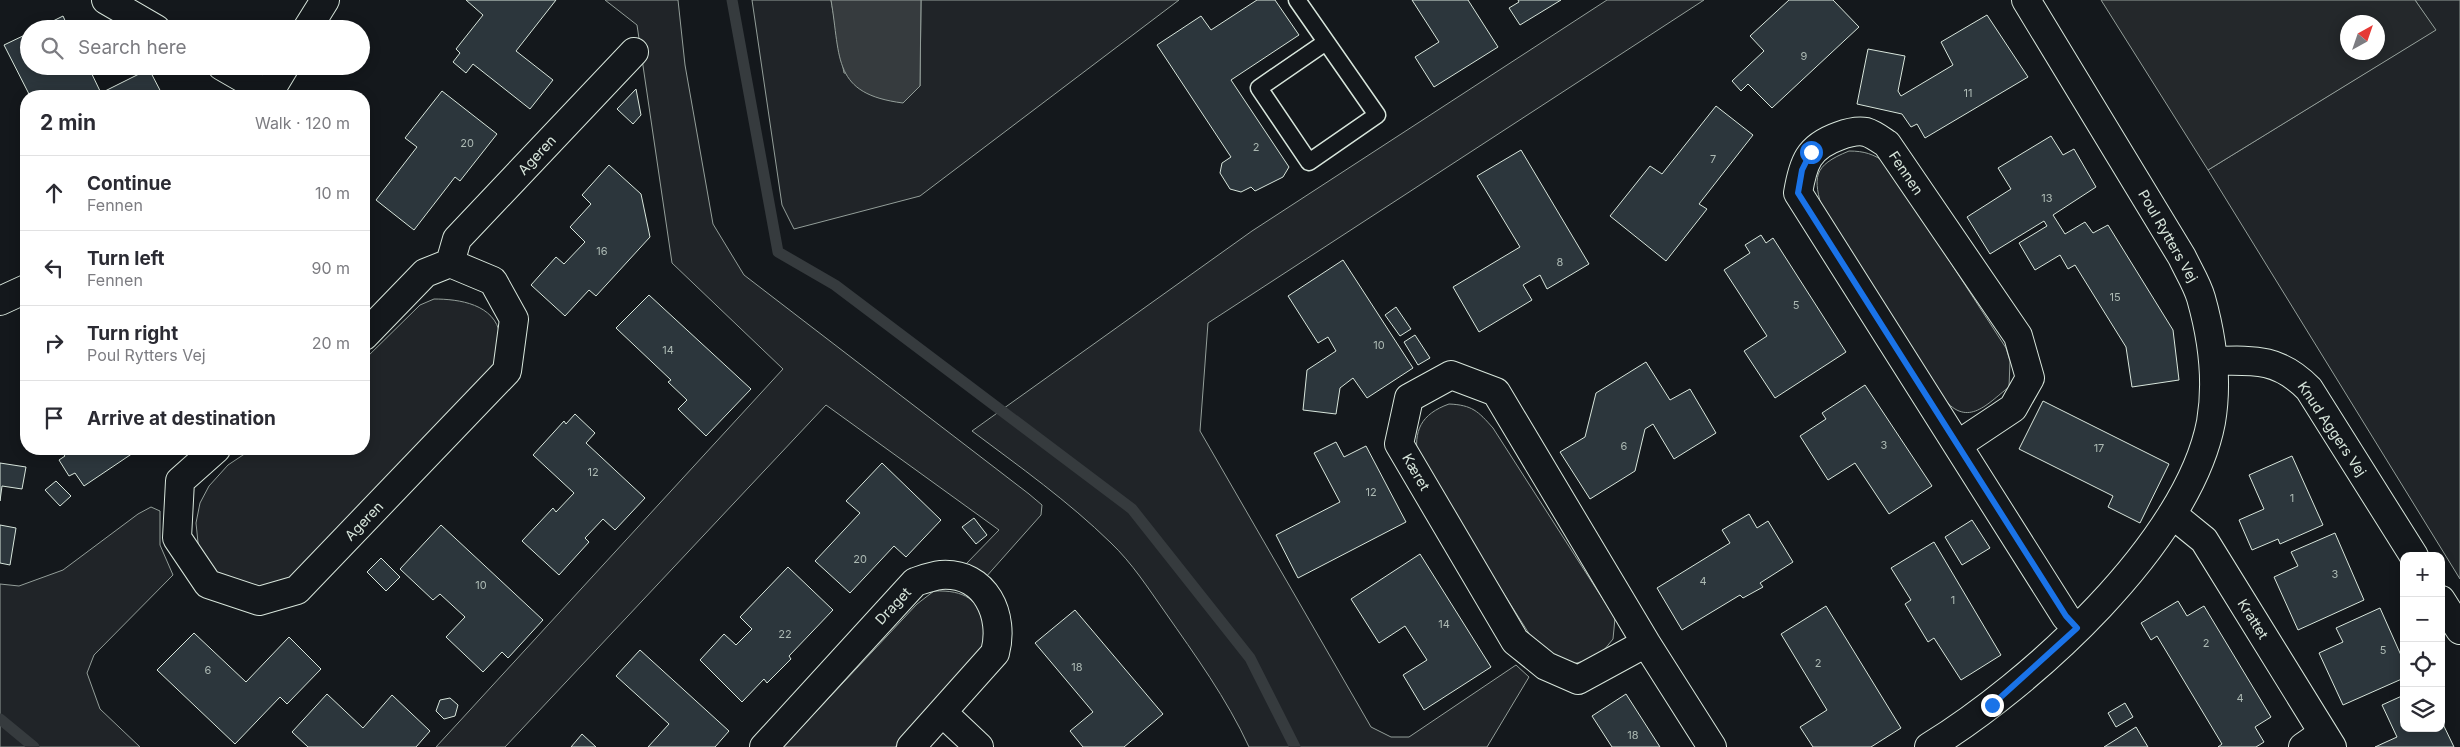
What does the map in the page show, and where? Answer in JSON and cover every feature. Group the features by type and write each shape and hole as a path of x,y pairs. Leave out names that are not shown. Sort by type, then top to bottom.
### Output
{"street":[{"path":"106,0 140,20"},
{"path":"313,20 325,0"},
{"name":"Poul Rytters Vej","path":"1929,747 1992,705 2077,628 2133,568 2172,514 2200,455 2210,422 2214,390 2213,361 2201,296 2182,256 2026,0"},
{"name":"Ageren","path":"209,455 180,481 177,538 208,584 259,601 297,590 507,371 514,319 493,281 450,263 457,240 634,52"},
{"path":"238,75 259,90"},
{"path":"271,90 280,75"},
{"name":"Fennen","path":"1958,444 2013,408 2030,378 2018,336 1886,144 1866,132 1848,132 1828,140 1811,152 1802,170 1798,193 2066,616 2077,628"},
{"path":"370,330 424,273 450,263"},
{"path":"0,301 20,292"},
{"name":"Knud Aggers Vej","path":"2213,361 2254,360 2295,374 2309,389 2411,552"},
{"name":"Kæret","path":"1646,643 1578,680 1546,666 1514,641 1399,444 1409,398 1451,375 1496,392 1646,643 1712,747"},
{"name":"Krattet","path":"2172,514 2204,540 2320,742"},
{"name":"Draget","path":"764,747 915,582 944,575 966,579 981,590 993,604 998,621 999,638 995,653 911,747"},
{"path":"2445,606 2460,630"},
{"path":"943,713 979,747"}],"lane":[{"path":"1297,0 1326,42 1377,116 1308,162 1259,88 1326,42"}],"shaded area":[{"path":"605,0 678,0 685,65 713,224 744,275 1029,494 1042,505 1041,515 985,578 965,565 999,530 826,405 505,747 436,747 783,369 672,263 637,25"},
{"path":"752,0 831,0 844,73 920,86 921,0 1179,0 920,196 794,229 782,205"},
{"path":"831,0 921,0 920,86 903,103 880,98 863,91 852,82 844,70 839,56"},
{"path":"1607,0 1704,0 1208,323 1200,431 1371,727 1391,737 1409,737 1516,665 1529,677 1487,747 1249,747 1231,712 1188,644 1126,559 1095,528 1061,499 972,431 1252,231"},
{"path":"2101,0 2415,0 2436,30 2208,170"},
{"path":"2415,0 2460,0 2460,579 2208,170 2435,30"},
{"path":"1849,151 1869,154 1886,163 2006,348 2010,361 2009,387 1985,406 1969,412 1961,412 1953,408 1944,399 1823,212 1818,190 1818,174 1828,162"},
{"path":"434,299 454,300 474,305 484,310 497,325 500,335 500,363 295,585 263,595 217,578 199,552 196,523 200,503 209,486 228,465 243,455 370,455 370,354 420,305"},
{"path":"1449,404 1474,410 1493,428 1615,618 1613,639 1604,650 1589,660 1572,664 1540,651 1418,458 1417,440 1421,425 1432,413"},
{"path":"151,507 160,511 160,545 173,575 94,655 87,673 100,709 140,747 0,747 0,584 19,586 63,570 138,514"},
{"path":"934,591 954,592 969,598 980,609 990,627 979,655 895,747 783,747 917,604"}],"building":[{"path":"466,0 556,0 516,51 553,80 530,109 473,64 466,73 453,62 460,53 456,49 483,15"},
{"path":"1257,0 1275,0 1299,35 1231,80 1289,167 1283,177 1255,191 1251,187 1241,192 1230,189 1220,173 1222,163 1231,157 1157,45 1201,16 1211,30"},
{"path":"1412,0 1468,0 1498,47 1434,87 1415,57 1439,42"},
{"path":"1518,0 1561,0 1520,25 1509,8 1519,2"},
{"path":"1789,0 1833,0 1859,27 1772,108 1748,84 1741,91 1732,81 1764,51 1750,36"},
{"path":"1987,15 2028,77 1925,138 1917,124 1911,127 1902,114 1857,104 1868,49 1905,56 1898,91 1901,96 1953,65 1941,42"},
{"path":"63,16 65,20 55,20"},
{"path":"20,37 20,75 92,75 100,90 27,90 4,45"},
{"path":"137,75 152,75 160,90 107,90"},
{"path":"636,89 641,115 633,124 617,109"},
{"path":"442,91 497,134 460,181 455,177 414,230 376,200 417,147 405,138"},
{"path":"1716,106 1753,135 1699,204 1707,209 1666,261 1610,216 1650,166 1662,174"},
{"path":"2051,136 2063,155 2074,149 2096,187 2053,215 2065,234 2085,222 2093,233 2108,225 2173,330 2179,380 2132,387 2126,347 2075,265 2068,269 2060,255 2035,270 2019,243 2047,226 2044,221 1990,254 1967,217 2011,189 1998,168"},
{"path":"1521,150 1589,264 1547,289 1540,275 1523,285 1532,300 1479,332 1453,287 1520,247 1477,176"},
{"path":"609,165 641,194 650,237 596,296 589,290 565,316 531,285 556,257 564,264 585,242 570,227 591,204 582,195"},
{"path":"1761,235 1766,243 1773,238 1846,352 1775,398 1744,351 1767,336 1724,270 1750,253 1745,245"},
{"path":"1343,260 1413,368 1367,398 1353,378 1340,388 1336,414 1303,410 1307,370 1336,351 1328,337 1318,343 1288,296"},
{"path":"649,295 751,389 706,436 678,409 687,400 668,382 671,380 616,328"},
{"path":"1396,307 1411,329 1400,336 1385,315"},
{"path":"1415,335 1430,358 1418,365 1404,342"},
{"path":"1646,362 1670,400 1690,389 1716,433 1674,459 1653,424 1645,429 1635,471 1590,499 1560,452 1585,437 1596,393"},
{"path":"1865,385 1932,486 1889,514 1855,463 1828,480 1800,436 1826,419 1822,413"},
{"path":"2043,401 2169,464 2140,523 2108,507 2113,496 2019,449"},
{"path":"575,414 595,433 586,443 645,498 615,530 603,519 585,538 589,542 559,575 522,541 553,508 556,512 574,493 533,455 564,421 566,424"},
{"path":"1336,442 1344,457 1366,446 1406,522 1298,578 1276,535 1340,502 1314,453"},
{"path":"130,455 84,486 75,473 69,476 59,460 65,456"},
{"path":"2292,456 2323,525 2280,544 2278,539 2252,550 2239,520 2264,509 2249,475"},
{"path":"0,463 26,467 22,489 2,486 0,501"},
{"path":"882,463 941,520 906,557 894,546 850,593 815,561 860,513 846,501"},
{"path":"56,481 71,496 60,506 45,490"},
{"path":"1749,514 1757,528 1768,521 1793,562 1760,583 1763,587 1743,598 1740,595 1682,630 1657,588 1730,543 1722,530"},
{"path":"974,518 987,535 976,544 962,527"},
{"path":"1972,520 1990,548 1962,565 1945,537"},
{"path":"0,525 16,528 10,565 0,563"},
{"path":"441,525 543,620 508,658 502,652 483,672 446,637 465,617 440,594 433,600 400,569"},
{"path":"2335,533 2364,600 2298,630 2274,577 2298,566 2291,552"},
{"path":"1934,542 2001,655 1961,680 1934,638 1928,642 1905,604 1911,600 1891,568"},
{"path":"1420,554 1491,667 1424,710 1403,675 1427,660 1405,626 1379,643 1351,599"},
{"path":"381,558 400,577 386,591 367,572"},
{"path":"788,567 833,610 789,656 791,659 767,683 764,679 742,702 700,660 724,634 736,645 752,629 740,617"},
{"path":"2178,601 2187,616 2204,606 2271,717 2255,727 2264,742 2256,747 2218,747 2222,744 2157,636 2151,640 2141,623"},
{"path":"1826,606 1901,728 1871,747 1813,747 1800,727 1827,710 1781,634"},
{"path":"2380,608 2400,653 2400,680 2343,705 2319,653 2343,642 2336,628"},
{"path":"1075,610 1163,714 1124,747 1083,747 1070,731 1093,712 1035,643"},
{"path":"194,633 246,682 289,637 321,669 287,704 280,697 235,744 157,670"},
{"path":"640,650 729,731 715,747 648,747 669,724 616,676"},
{"path":"327,694 363,728 392,695 430,731 416,747 308,747 292,732"},
{"path":"1626,694 1660,747 1612,747 1592,716"},
{"path":"2400,697 2400,732 2445,732 2445,728 2454,747 2375,747 2397,737 2382,705"},
{"path":"450,698 458,705 455,716 444,719 436,711 440,700"},
{"path":"2125,703 2133,717 2116,727 2108,713"},
{"path":"2136,727 2148,747 2104,747"},
{"path":"582,734 596,747 571,747"}],"waterway":[{"path":"732,0 778,252 835,285 1132,509 1250,658 1295,747"},
{"path":"0,719 34,747"}],"route":[{"path":"1811,152 1802,170 1798,193 2066,616 2077,628 1992,705"}]}
